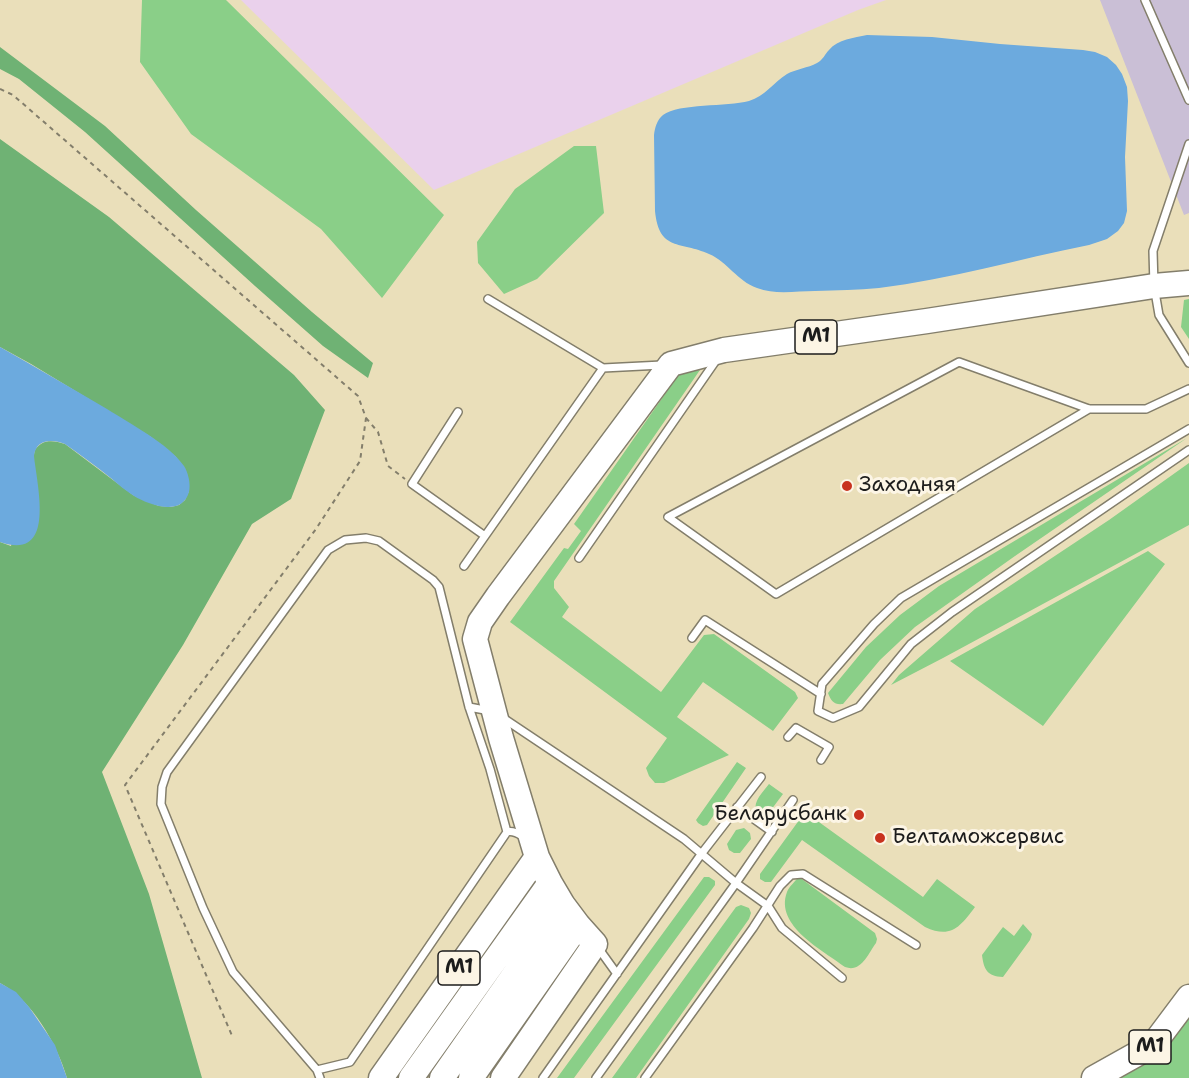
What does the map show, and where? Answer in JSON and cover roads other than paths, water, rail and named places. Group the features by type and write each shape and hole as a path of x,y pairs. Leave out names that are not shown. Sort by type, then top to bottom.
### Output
{"highway":[{"name":"М1","path":"671,364 724,350 939,320 1154,286 1189,283"},
{"path":"503,1078 561,898 494,712 475,639 480,622 498,596 671,364"},
{"name":"М1","path":"381,1078 561,898"},
{"name":"М1","path":"396,1078 561,898"},
{"name":"М1","path":"411,1078 561,898"},
{"name":"М1","path":"426,1078 561,898"},
{"name":"М1","path":"442,1078 561,898"},
{"path":"457,1078 561,898"},
{"path":"471,1078 561,898"},
{"path":"484,1078 561,898"},
{"name":"М1","path":"1094,1078 1153,1045 1189,997"}],"lane":[{"path":"1145,0 1189,100"},
{"path":"1189,144 1153,251 1154,286 1159,315 1189,363"},
{"path":"488,299 603,368 671,364"},
{"path":"579,558 724,350"},
{"path":"1089,409 776,594 668,517 959,362 1089,409 1146,409 1189,389"},
{"path":"464,566 603,368"},
{"path":"458,412 412,484 485,536"},
{"path":"1189,429 901,598 874,624 822,684 818,711 833,718 859,707 911,644 952,612 1189,450"},
{"path":"366,538 379,541 433,580 439,587 469,707 490,769 507,832 350,1062 318,1074 233,972 203,908 161,804 162,787 167,772 328,550 345,540 366,538"},
{"path":"692,638 705,620 821,694"},
{"path":"469,707 494,712 675,833 768,906 782,928 842,978"},
{"path":"788,737 796,728 829,747 821,760"},
{"path":"543,1078 702,854 760,777"},
{"path":"596,1078 793,800"},
{"path":"737,807 772,832"},
{"path":"507,832 516,832 526,838 561,898 617,974"},
{"path":"645,1078 753,928 780,886 791,875 803,874 916,945"}],"water":[{"path":"867,35 932,37 1083,50 1107,57 1122,74 1127,87 1128,101 1125,157 1127,211 1124,223 1118,231 1107,239 1089,245 932,279 879,288 786,292 771,291 750,285 716,257 666,239 657,224 655,211 654,135 661,117 670,111 680,109 740,103 755,99 787,74 819,62 837,43"},
{"path":"0,347 107,409 169,450 184,466 188,475 190,489 185,500 172,507 148,503 128,492 65,444 55,441 45,442 38,446 34,456 40,502 37,531 30,541 18,545 0,542"},
{"path":"0,983 16,992 29,1007 55,1045 67,1078 0,1078"}],"place":[{"name":"Заходняя","path":"847,486"},
{"name":"Беларусбанк","path":"859,815"},
{"name":"Белтаможсервис","path":"880,838"}]}
